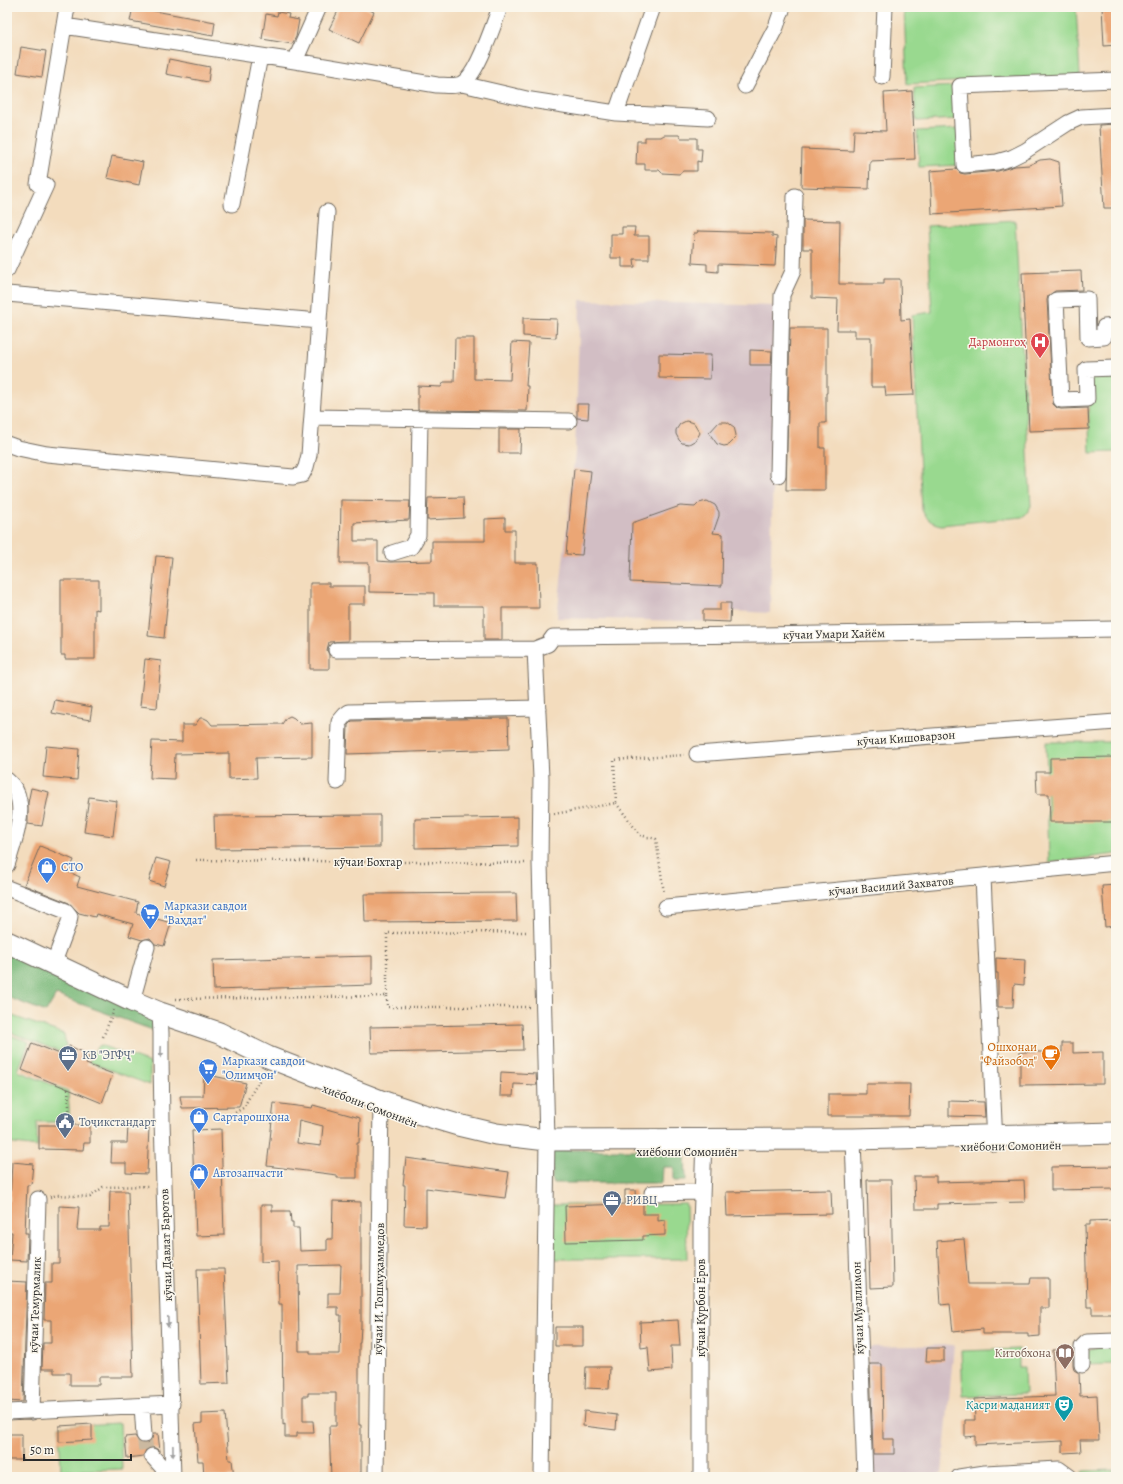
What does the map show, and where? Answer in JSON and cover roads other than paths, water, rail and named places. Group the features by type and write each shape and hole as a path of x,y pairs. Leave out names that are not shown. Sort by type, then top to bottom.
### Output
{"highway":[{"path":"9,946 127,998 166,1006"},
{"name":"хиёбони Сомониён","path":"166,1006 216,1044 265,1065 381,1106 547,1145 704,1146 853,1144 995,1140 1116,1133"},
{"name":"хиёбони Сомониён","path":"166,1006 268,1057 381,1106"},
{"name":"хиёбони Сомониён","path":"995,1140 1116,1144"}],"street":[{"path":"7,270 42,185 67,7"},
{"path":"296,61 319,7"},
{"path":"462,84 470,76 483,52 500,7"},
{"path":"616,113 653,7"},
{"path":"745,86 776,27 783,7"},
{"path":"882,77 885,7"},
{"path":"64,26 296,61 436,85 462,84 531,100 616,113 708,118"},
{"path":"232,204 260,56"},
{"path":"1116,80 960,86 964,165 997,162 1011,158 1025,151 1068,123 1081,117 1116,115"},
{"path":"778,475 782,295 794,271 796,196"},
{"path":"7,444 18,448 47,454 293,477 302,475 306,468 309,455 327,212"},
{"path":"7,294 319,321"},
{"path":"1116,326 1104,327 1104,337 1088,338 1087,299 1056,300 1061,400 1087,399 1086,369 1116,368"},
{"path":"312,417 569,421"},
{"path":"392,554 411,547 418,536 420,419"},
{"name":"кӯчаи Умари Хайём","path":"535,649 548,644 553,637 770,635 1116,628"},
{"path":"336,650 535,649 541,778 540,863 547,1145 542,1477"},
{"path":"336,782 339,722 349,712 538,708"},
{"name":"кӯчаи Кишоварзон","path":"697,754 1116,722"},
{"path":"7,780 16,791 20,802 16,830 7,865"},
{"name":"кӯчаи Василий Захватов","path":"666,907 1116,863"},
{"path":"983,877 995,1140"},
{"path":"7,888 66,911 70,916 53,965"},
{"path":"127,998 147,947"},
{"name":"кӯчаи Давлат Баротов","path":"166,1006 162,1033 161,1057 172,1404 172,1477"},
{"name":"кӯчаи И. Тошмуҳаммедов","path":"376,1477 381,1106"},
{"name":"кӯчаи Муаллимон","path":"853,1144 865,1477"},
{"name":"кӯчаи Қурбон Ёров","path":"702,1477 701,1192 704,1146"},
{"path":"652,1193 701,1192"},
{"name":"кӯчаи Темурмалик","path":"32,1412 38,1199"},
{"path":"1082,1365 1082,1347 1087,1342 1116,1341"},
{"path":"7,1412 32,1412 172,1404"},
{"path":"142,1406 144,1435"},
{"path":"152,1456 172,1477"},
{"path":"960,1477 985,1473 1060,1469 1070,1477"}],"tunnel":[{"path":"144,1435 146,1451 152,1456"}],"place":[{"name":"Дармонгоҳ","path":"1040,359"},
{"name":"СТО","path":"47,884"},
{"name":"Маркази савдои \"Ваҳдат\"","path":"150,930"},
{"name":"Ошхонаи \"Файзобод\"","path":"1051,1071"},
{"name":"КВ \"ЭГФҶ\"","path":"68,1072"},
{"name":"Маркази савдои \"Олимҷон\"","path":"208,1085"},
{"name":"Сартарошхона","path":"199,1134"},
{"name":"Тоҷикстандарт","path":"65,1139"},
{"name":"Автозапчасти","path":"199,1190"},
{"name":"РИВЦ","path":"612,1217"},
{"name":"Китобхона","path":"1065,1370"},
{"name":"Қасри маданият","path":"1064,1422"}]}
